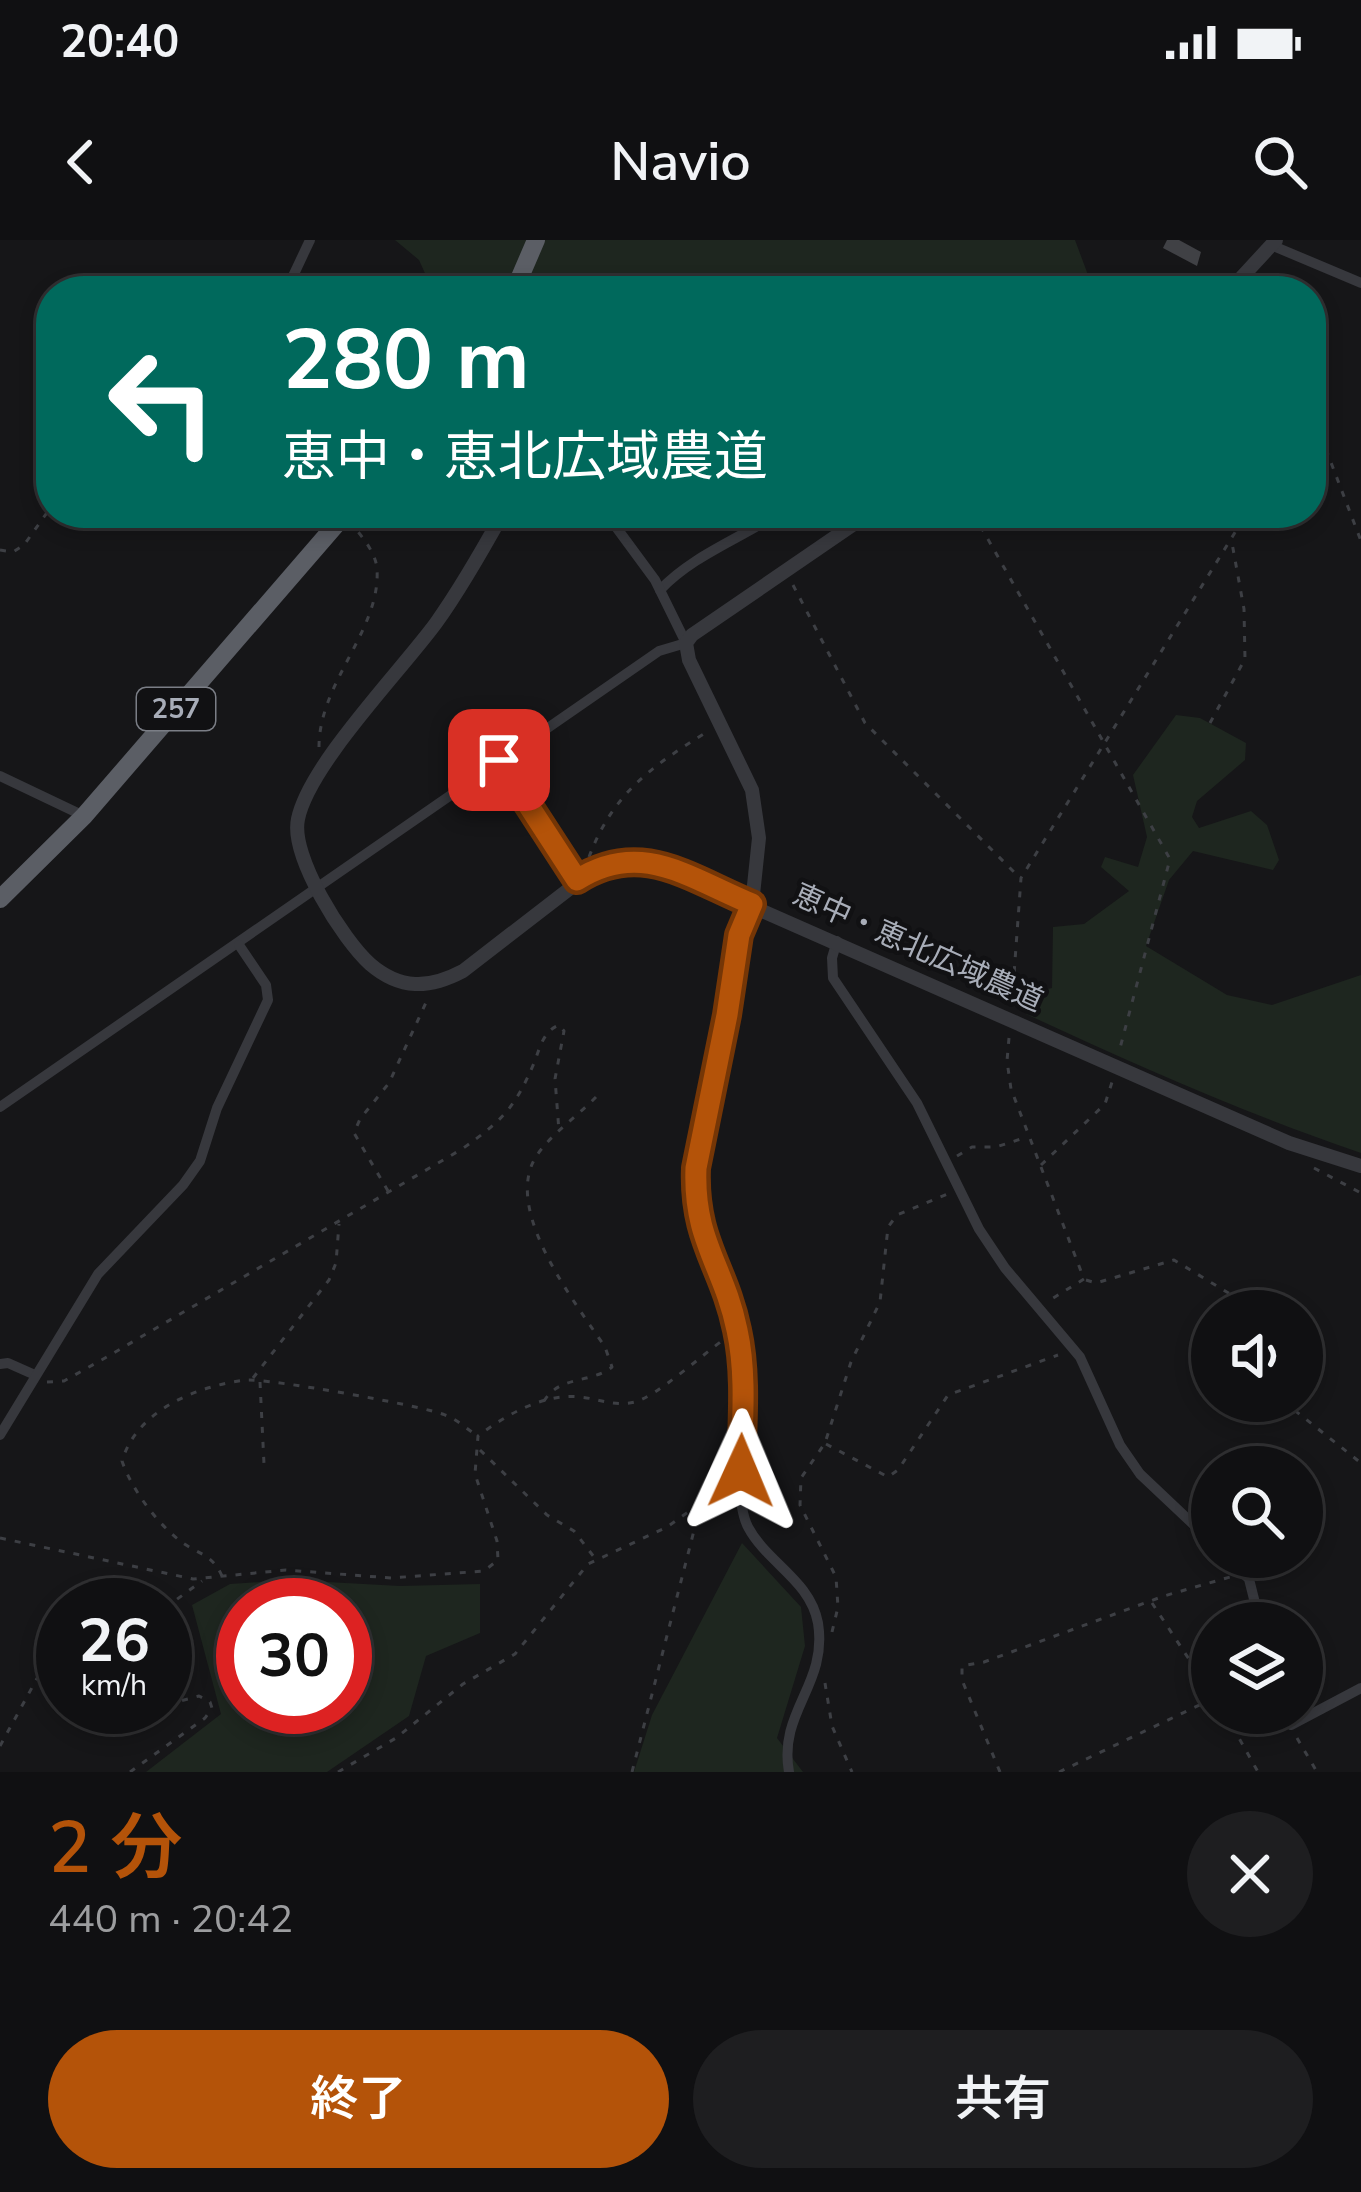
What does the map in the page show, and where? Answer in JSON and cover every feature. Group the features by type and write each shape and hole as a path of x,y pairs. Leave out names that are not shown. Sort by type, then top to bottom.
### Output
{"highway":[{"path":"520,276 536,240"},
{"name":"257","path":"0,899 84,816 334,528"}],"street":[{"path":"293,276 310,240"},
{"path":"1243,276 1273,243 1361,284"},
{"path":"429,985 404,984 381,974 362,956 317,886 297,837 298,819 326,764 435,624 495,528"},
{"path":"617,528 660,590 744,769 757,812 752,904 739,935 695,1192 706,1250 738,1334 742,1430 737,1490 748,1527 801,1585 818,1619 818,1669 786,1738 788,1772"},
{"path":"660,590 681,567 756,528"},
{"path":"0,1107 658,651 686,643 849,528"},
{"path":"0,776 84,816"},
{"name":"恵中・恵北広域農道","path":"429,985 463,971 593,869 623,860 651,862 1309,1149 1361,1166"},
{"path":"837,941 833,978 917,1103 992,1249 1074,1348 1120,1445 1140,1474 1191,1522"},
{"path":"0,1435 98,1274 200,1161 218,1108 268,1000 266,985 239,945"},
{"path":"0,1364 35,1375"},
{"path":"702,1502 716,1493 737,1490"},
{"path":"1323,1704 1361,1688"}],"lane":[{"path":"499,760 577,880"}],"path":[{"path":"1326,450 1361,542"},
{"path":"0,550 13,552 36,528"},
{"path":"326,764 320,756 322,715 371,605 377,566 355,528"},
{"path":"982,528 1170,859 1106,1104 1041,1165"},
{"path":"1012,1002 1021,878 1238,528"},
{"path":"1210,723 1245,659 1244,609 1230,541"},
{"path":"786,572 865,723 1021,878"},
{"path":"593,869 588,860 593,846 641,775 722,723"},
{"path":"389,1192 357,1141 356,1126 389,1082 427,1007 429,985"},
{"path":"35,1375 48,1383 64,1382 339,1223 502,1120 523,1090 548,1030 559,1025 565,1031 555,1079 559,1131"},
{"path":"1009,1037 1008,1073 1084,1279"},
{"path":"543,1402 557,1385 604,1374 612,1367 530,1215 527,1185 534,1159 597,1096"},
{"path":"944,1162 972,1147 996,1148 1030,1136"},
{"path":"1309,1149 1316,1171 1361,1193"},
{"path":"819,1646 830,1636 839,1594 836,1577 800,1505 801,1478 825,1443 851,1362 880,1302 888,1227 897,1215 958,1190"},
{"path":"252,1380 329,1280 336,1263 339,1223"},
{"path":"1038,1307 1084,1279 1096,1283 1174,1259 1224,1290"},
{"path":"478,1436 508,1414 543,1402 578,1396 607,1404 648,1398 738,1334"},
{"path":"825,1443 888,1477 898,1470 948,1395 1021,1372 1074,1348"},
{"path":"223,1577 207,1554 174,1536 127,1476 122,1461 126,1447 155,1413 178,1400 252,1380 435,1412 478,1436"},
{"path":"260,1381 263,1464"},
{"path":"1309,1422 1361,1463"},
{"path":"0,1538 203,1580 286,1570 373,1577 484,1571 498,1560 497,1540 475,1474 478,1436"},
{"path":"479,1448 547,1515 574,1531 595,1559"},
{"path":"338,1772 396,1738 463,1684 515,1654 568,1585 595,1559 667,1527 702,1502"},
{"path":"632,1772 702,1502"},
{"path":"1000,1772 962,1680 962,1666 1230,1578"},
{"path":"192,1588 203,1580"},
{"path":"1151,1601 1191,1663"},
{"path":"818,1669 824,1677 836,1741 852,1772"},
{"path":"0,1747 36,1680"},
{"path":"192,1698 205,1697 212,1708 192,1727"},
{"path":"1059,1772 1191,1706"},
{"path":"130,1772 183,1734"},
{"path":"1237,1734 1258,1772"},
{"path":"1295,1734 1317,1772"}],"shaded area":[{"path":"395,240 1075,240 1088,276 426,276 419,260"},
{"path":"1176,715 1200,718 1246,743 1245,760 1197,801 1192,817 1199,828 1251,811 1267,825 1279,860 1273,870 1193,851 1169,880 1146,946 1227,995 1272,1005 1361,975 1361,1153 1192,1088 1026,1014 1031,993 1052,988 1053,927 1084,924 1129,891 1101,867 1105,857 1138,867 1147,837 1133,775"},
{"path":"742,1543 801,1607 805,1646 777,1738 803,1772 634,1772 652,1715"},
{"path":"372,1584 480,1584 480,1633 426,1656 409,1716 327,1772 146,1772 216,1718 216,1734 372,1734"},
{"path":"216,1592 216,1695 192,1605"}],"building":[{"path":"1167,240 1179,240 1201,252 1197,266 1163,248"}],"route":[{"path":"499,760 577,880 599,866 623,860 651,862 752,904 739,935 695,1192 706,1250 737,1328 741,1471"}]}
